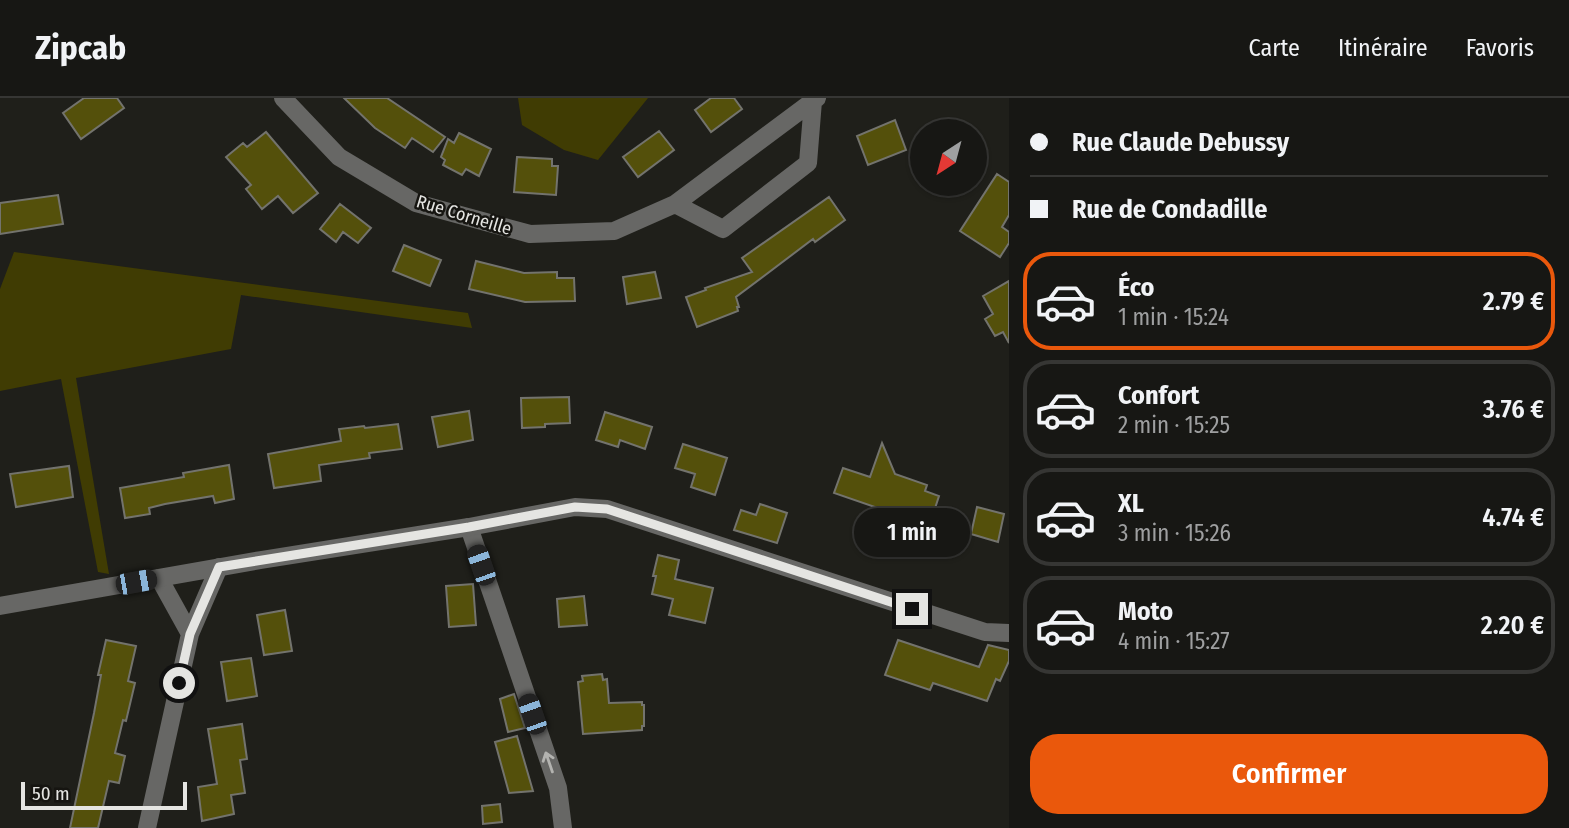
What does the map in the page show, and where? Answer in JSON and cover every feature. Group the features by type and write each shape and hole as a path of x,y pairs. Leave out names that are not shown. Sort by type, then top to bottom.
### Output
{"street":[{"name":"Rue Corneille","path":"283,98 339,157 416,203 530,234 614,231 675,204 815,100"},
{"name":"Rue Corneille","path":"675,204 723,229 808,163 815,100"},
{"path":"0,606 575,507 607,509 985,632 1009,633"},
{"path":"469,527 558,788 563,828"},
{"path":"147,828 190,634 219,567"},
{"path":"159,578 190,634"}],"shaded area":[{"path":"518,98 648,98 598,160 564,150 522,125"},
{"path":"14,252 468,313 472,328 241,295 231,349 76,378 109,574 98,572 61,379 0,391 0,289"}],"building":[{"path":"84,98 117,98 124,108 81,139 63,113"},
{"path":"344,98 387,98 445,137 433,152 412,138 405,148 375,128"},
{"path":"711,98 734,98 742,109 711,132 695,110"},
{"path":"895,120 906,150 868,165 857,136"},
{"path":"659,131 674,150 638,177 623,157"},
{"path":"266,132 318,193 293,213 278,196 262,209 246,189 251,185 226,157 243,143 247,147"},
{"path":"459,133 491,149 479,176 466,169 462,175 443,165 445,160 441,157 448,139 454,143"},
{"path":"517,157 552,159 552,166 558,166 556,195 514,192"},
{"path":"997,174 1009,182 1009,215 1002,227 1009,232 1009,243 1000,257 960,231 983,196 987,196 987,189"},
{"path":"58,195 63,224 0,234 0,203"},
{"path":"829,197 845,220 815,242 813,239 736,297 738,311 697,327 686,297 752,272 742,258"},
{"path":"340,204 371,228 358,243 343,232 336,242 320,229"},
{"path":"404,245 441,260 430,286 393,271"},
{"path":"476,261 524,273 557,272 557,278 574,278 575,301 525,302 469,289"},
{"path":"655,272 661,298 627,304 623,277"},
{"path":"1009,281 1009,343 1003,332 995,336 985,319 993,314 983,296"},
{"path":"569,397 570,423 522,428 521,398"},
{"path":"469,411 473,440 438,447 432,417"},
{"path":"605,412 652,427 645,449 620,440 618,447 596,440"},
{"path":"398,424 402,449 369,453 370,458 319,465 321,481 274,488 268,454 341,441 339,429"},
{"path":"882,443 895,474 927,485 925,491 939,496 927,533 901,525 904,517 834,493 843,468 870,477"},
{"path":"683,444 727,458 715,495 691,487 695,474 675,468"},
{"path":"229,465 234,499 215,503 213,496 165,504 149,508 150,514 125,518 120,488 184,477 183,473"},
{"path":"69,466 73,497 16,507 10,474"},
{"path":"760,504 787,513 777,543 734,530 741,510 756,515"},
{"path":"977,507 1004,514 998,542 971,534"},
{"path":"658,555 679,560 675,579 713,588 705,623 669,615 673,599 652,594"},
{"path":"473,584 476,625 449,627 446,586"},
{"path":"584,596 587,625 559,627 557,599"},
{"path":"285,610 292,651 264,655 257,615"},
{"path":"106,640 136,646 128,681 135,683 115,753 125,756 119,783 109,781 98,828 70,828 94,713 101,675 98,675"},
{"path":"898,640 979,667 988,645 1009,650 1009,661 1000,681 996,679 987,701 933,683 930,690 885,675"},
{"path":"251,658 257,696 227,701 221,662"},
{"path":"602,674 603,680 607,679 609,703 642,702 642,730 583,734 578,682 583,681 582,676"},
{"path":"514,694 525,728 508,732 500,699"},
{"path":"242,724 247,759 240,760 245,793 231,795 234,814 202,821 198,787 217,784 208,729"},
{"path":"517,736 533,791 509,793 495,742"},
{"path":"500,804 502,822 483,824 482,806"}],"route":[{"path":"179,683 190,634 219,567 469,527 575,507 607,509 912,609"}]}
